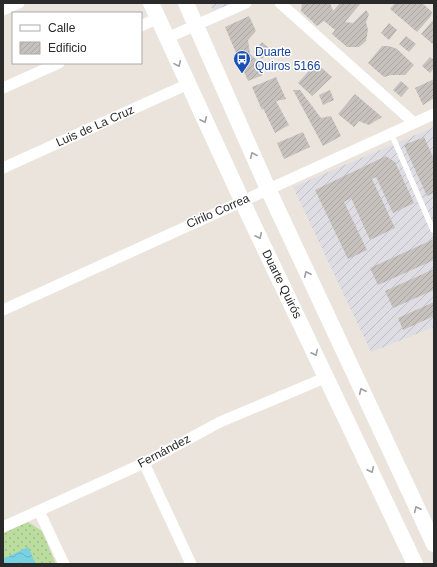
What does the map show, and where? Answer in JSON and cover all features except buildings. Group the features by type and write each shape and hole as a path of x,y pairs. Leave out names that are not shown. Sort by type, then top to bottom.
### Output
{"main road":[{"name":"Duarte Quirós","path":"151,3 166,38 414,564"},
{"path":"186,3 268,189 434,543"}],"street":[{"path":"3,10 19,3"},
{"path":"166,38 195,24 246,3"},
{"path":"280,3 413,122"},
{"path":"142,26 158,18"},
{"path":"3,88 57,64"},
{"name":"Luis de La Cruz","path":"3,168 188,84"},
{"name":"Cirilo Correa","path":"3,310 391,132 434,114"},
{"name":"Fernández","path":"3,527 144,463 220,422 327,377"},
{"path":"144,463 191,564"},
{"path":"39,511 64,564"}],"lane":[{"path":"391,132 433,230"}],"shaded area":[{"path":"210,3 240,3 213,10"},
{"path":"434,127 434,327 371,352 293,187"}],"green space":[{"path":"28,522 42,531 56,564 3,564 3,533"}],"water":[{"path":"28,547 36,564 3,564 3,559"}],"place":[{"name":"Duarte Quiros 5166","path":"242,74"}]}
